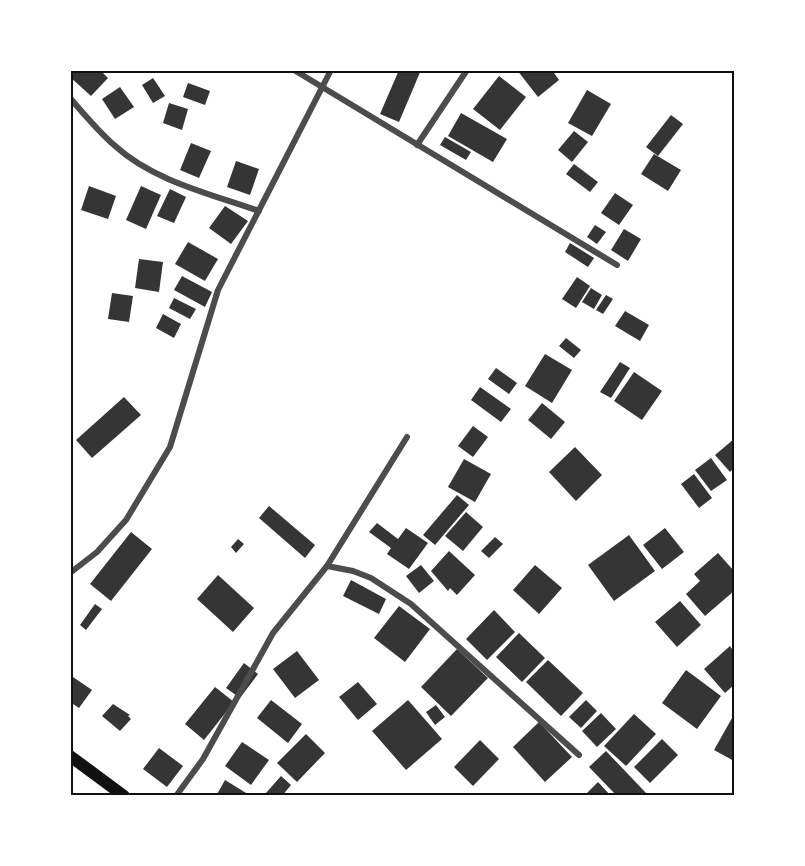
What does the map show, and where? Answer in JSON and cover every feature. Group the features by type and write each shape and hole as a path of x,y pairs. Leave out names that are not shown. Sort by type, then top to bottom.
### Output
{"main road":[{"path":"70,756 124,795"}],"street":[{"path":"294,70 323,90 617,265"},
{"path":"70,573 97,552 126,520 170,447 218,290 323,90 331,70"},
{"path":"417,146 467,70"},
{"path":"70,98 114,146 140,164 179,183 259,211"},
{"path":"176,795 203,759 273,633 327,566 407,437"},
{"path":"327,566 371,578 411,604 579,755"}],"building":[{"path":"70,70 100,70 108,78 91,96 70,77"},
{"path":"399,70 421,70 399,122 380,114"},
{"path":"517,70 552,70 559,80 538,97"},
{"path":"499,76 526,97 500,130 473,109"},
{"path":"153,78 165,96 153,103 142,85"},
{"path":"188,83 210,91 205,105 183,97"},
{"path":"120,87 134,107 115,119 102,99"},
{"path":"587,90 611,104 592,136 568,123"},
{"path":"169,103 188,109 182,130 163,123"},
{"path":"461,113 507,139 493,162 448,136"},
{"path":"671,115 683,124 658,156 646,147"},
{"path":"574,131 588,142 572,162 558,150"},
{"path":"445,137 471,152 466,160 440,145"},
{"path":"191,143 211,151 199,178 180,170"},
{"path":"654,154 681,170 668,191 641,174"},
{"path":"236,161 259,169 250,195 227,187"},
{"path":"574,164 598,182 590,192 566,174"},
{"path":"89,186 116,196 108,219 81,210"},
{"path":"141,186 161,195 146,229 126,220"},
{"path":"170,189 186,197 174,223 157,216"},
{"path":"615,193 633,205 619,225 601,213"},
{"path":"225,206 248,221 231,244 209,228"},
{"path":"595,225 606,232 597,244 587,237"},
{"path":"624,229 641,239 628,261 611,250"},
{"path":"188,242 218,259 205,281 175,264"},
{"path":"570,243 594,258 588,267 565,252"},
{"path":"139,259 163,262 159,292 135,288"},
{"path":"182,276 212,292 205,307 174,290"},
{"path":"577,277 590,286 576,308 562,299"},
{"path":"591,288 602,295 594,309 582,302"},
{"path":"112,293 133,296 129,322 108,319"},
{"path":"606,295 613,299 603,314 596,310"},
{"path":"174,298 196,309 190,319 169,308"},
{"path":"625,311 649,325 640,341 615,326"},
{"path":"163,314 181,324 174,338 156,328"},
{"path":"566,338 581,350 574,358 559,346"},
{"path":"545,354 572,370 552,403 525,386"},
{"path":"620,362 630,368 611,398 600,392"},
{"path":"496,368 517,383 509,394 488,379"},
{"path":"634,372 662,391 642,420 614,401"},
{"path":"480,387 511,409 501,422 471,400"},
{"path":"124,397 141,415 92,458 76,440"},
{"path":"542,403 565,422 551,439 528,420"},
{"path":"473,426 488,437 473,457 458,446"},
{"path":"734,439 734,468 730,472 715,455"},
{"path":"575,447 602,475 576,501 549,472"},
{"path":"711,458 727,480 711,491 695,470"},
{"path":"464,459 491,474 475,502 448,487"},
{"path":"694,474 712,498 699,508 681,484"},
{"path":"457,495 469,505 435,545 423,535"},
{"path":"269,506 315,545 305,558 259,518"},
{"path":"466,512 483,527 463,551 445,536"},
{"path":"377,523 398,539 406,528 428,543 409,569 387,554 391,548 369,532"},
{"path":"665,528 684,552 662,569 643,545"},
{"path":"131,532 152,549 111,601 90,584"},
{"path":"629,535 655,571 614,601 588,565"},
{"path":"495,537 503,544 489,558 481,551"},
{"path":"238,539 244,544 236,553 231,547"},
{"path":"449,551 475,575 457,595 450,588 448,591 431,571"},
{"path":"718,553 734,571 734,591 705,616 686,594 700,581 694,574"},
{"path":"421,565 434,581 419,593 406,576"},
{"path":"535,565 562,588 539,614 513,590"},
{"path":"218,575 254,608 233,632 197,599"},
{"path":"351,580 386,599 379,614 343,596"},
{"path":"680,601 701,625 677,647 655,622"},
{"path":"95,604 102,609 86,630 80,625"},
{"path":"399,606 430,629 405,662 374,638"},
{"path":"494,610 515,632 487,660 466,639"},
{"path":"519,633 545,658 522,682 496,657"},
{"path":"730,646 734,652 734,685 725,693 704,669"},
{"path":"457,649 488,678 451,716 421,687"},
{"path":"297,651 319,680 295,698 273,669"},
{"path":"548,660 583,693 561,716 526,682"},
{"path":"244,663 258,674 240,698 226,688"},
{"path":"686,670 721,696 697,729 662,703"},
{"path":"70,675 92,690 79,708 70,702"},
{"path":"358,682 377,704 358,720 339,697"},
{"path":"215,687 234,702 204,740 185,724"},
{"path":"271,700 302,724 288,743 257,718"},
{"path":"408,700 442,739 406,770 372,731"},
{"path":"586,700 597,711 581,728 569,717"},
{"path":"113,704 130,715 128,716 131,719 120,731 102,716"},
{"path":"436,705 445,717 435,725 426,712"},
{"path":"601,713 616,729 597,747 582,731"},
{"path":"634,714 656,734 626,766 604,746"},
{"path":"732,718 734,720 734,761 714,750"},
{"path":"539,722 572,757 545,782 513,747"},
{"path":"306,734 325,753 297,782 277,763"},
{"path":"662,739 678,755 650,783 634,767"},
{"path":"480,740 499,759 473,786 454,767"},
{"path":"242,742 269,760 251,785 225,766"},
{"path":"159,748 183,766 167,787 143,769"},
{"path":"606,751 647,794 646,796 617,796 589,767"},
{"path":"281,776 291,785 282,796 268,796 266,793"},
{"path":"225,780 251,796 216,796"},
{"path":"598,782 611,796 584,796"}]}
